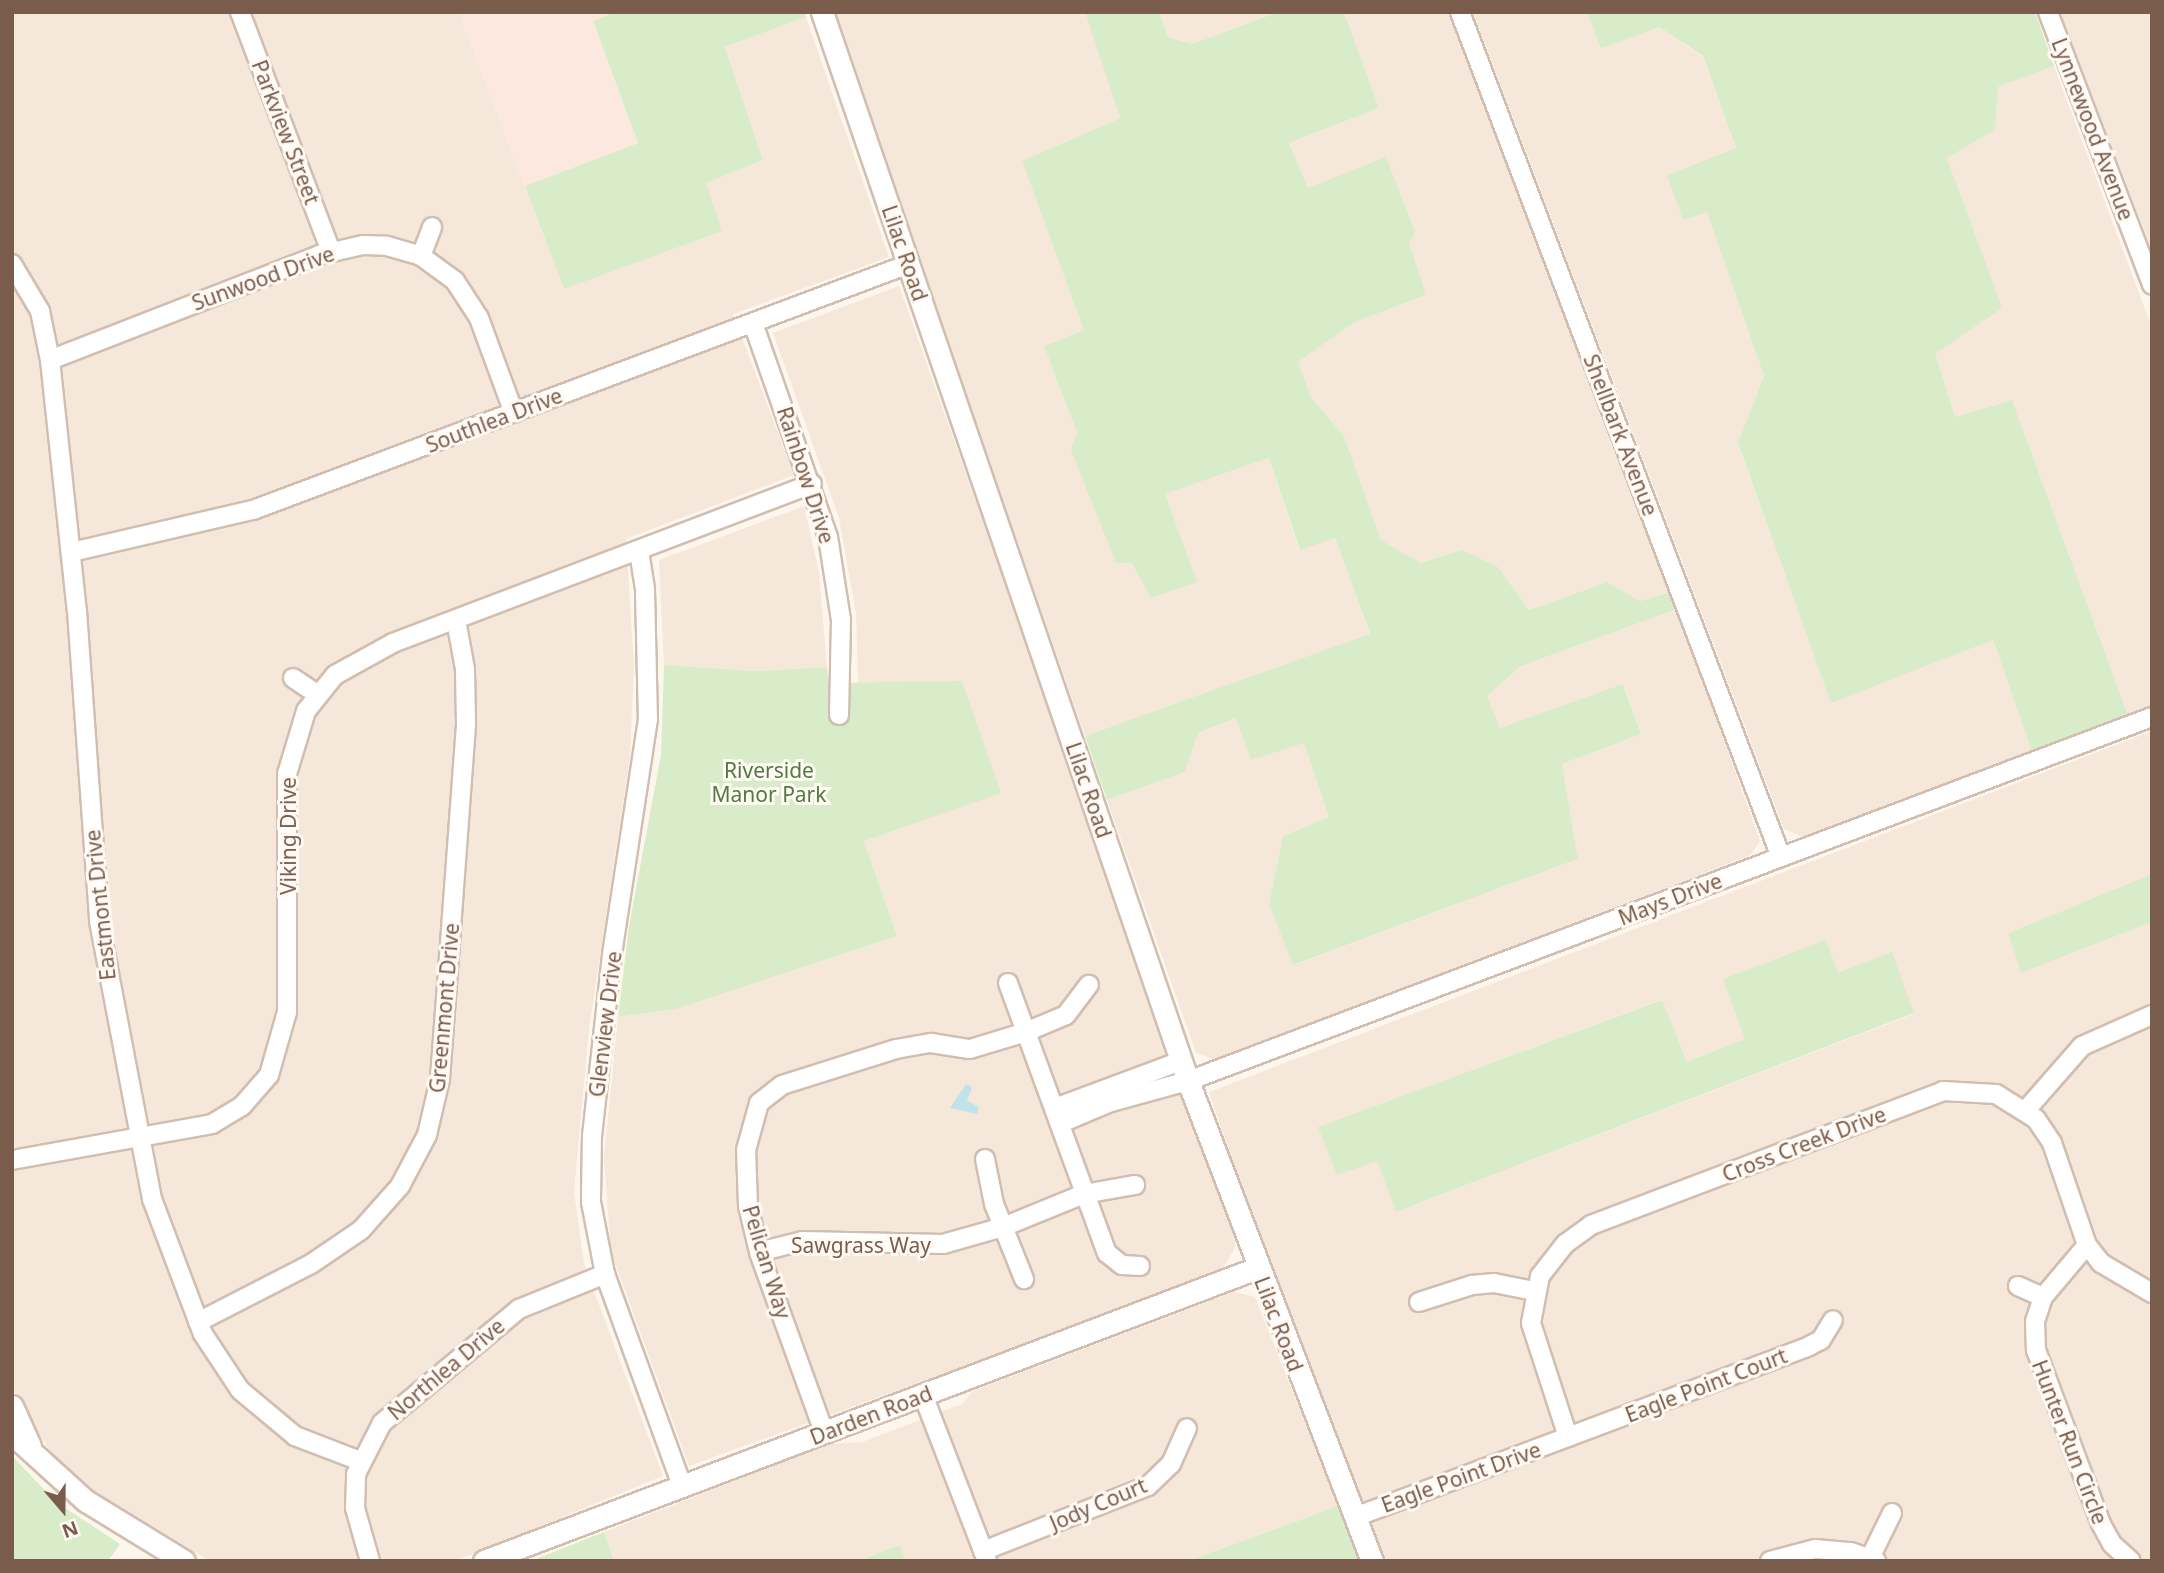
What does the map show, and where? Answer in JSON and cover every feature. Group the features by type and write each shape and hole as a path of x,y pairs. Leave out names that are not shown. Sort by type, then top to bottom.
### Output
{"street":[{"name":"Parkview Street","path":"240,12 331,251"},
{"name":"Lilac Road","path":"822,12 1184,1071 1257,1268 1372,1561"},
{"name":"Shellbark Avenue","path":"1460,12 1781,857"},
{"name":"Lynnewood Avenue","path":"2048,12 2152,285"},
{"path":"421,256 432,227"},
{"name":"Sunwood Drive","path":"50,359 331,251 375,245 421,256 438,266 467,298 514,413"},
{"name":"Eastmont Drive","path":"12,264 40,312 50,359 72,552 99,921 137,1140 162,1232 198,1322 224,1369 265,1414 315,1447 360,1461"},
{"name":"Southlea Drive","path":"72,552 253,510 909,264"},
{"name":"Rainbow Drive","path":"752,323 812,484 837,588 842,647 839,715"},
{"name":"Viking Drive","path":"12,1160 195,1129 226,1117 259,1090 275,1061 287,1012 287,774 295,736 317,694 335,675 364,655 812,484"},
{"name":"Glenview Drive","path":"639,551 645,590 648,719 612,955 592,1135 591,1202 605,1274 682,1486"},
{"name":"Greenmont Drive","path":"198,1322 329,1254 361,1230 400,1186 427,1135 440,1079 466,723 465,669 456,620"},
{"path":"293,678 317,694"},
{"name":"Mays Drive","path":"1058,1115 1111,1102 1184,1071 1781,857 2152,717"},
{"path":"1008,983 1107,1253 1122,1265 1140,1266"},
{"path":"1026,1032 1066,1015 1089,985"},
{"path":"2026,1110 2082,1046 2152,1015"},
{"name":"Pelican Way","path":"824,1432 759,1252 748,1206 746,1150 760,1103 770,1093 800,1078 895,1049 931,1043 970,1049 1026,1032"},
{"name":"Cross Creek Drive","path":"1568,1437 1535,1341 1534,1291 1548,1262 1591,1225 1933,1095 1977,1090 2026,1110 2052,1143 2073,1218 2087,1245 2101,1263 2152,1293"},
{"path":"985,1159 1003,1227 1024,1279"},
{"name":"Sawgrass Way","path":"759,1252 824,1241 943,1244 1003,1227 1084,1194 1135,1185"},
{"name":"Hunter Run Circle","path":"2087,1245 2043,1297 2034,1332 2040,1368 2101,1524 2112,1544 2131,1561"},
{"name":"Darden Road","path":"484,1561 1257,1268"},
{"name":"Northlea Drive","path":"370,1561 355,1508 360,1461 395,1409 494,1326 548,1294 605,1274"},
{"path":"1419,1303 1472,1285 1494,1283 1534,1291"},
{"path":"2018,1286 2043,1297"},
{"name":"Eagle Point Court","path":"1568,1437 1809,1346 1821,1340 1833,1320"},
{"path":"923,1395 985,1556"},
{"path":"12,1406 35,1457"},
{"name":"Jody Court","path":"985,1556 1148,1486 1171,1464 1188,1428"},
{"path":"12,1434 86,1501 184,1561"},
{"name":"Eagle Point Drive","path":"1355,1517 1568,1437"},
{"path":"1770,1561 1815,1549 1873,1559 1892,1513"}],"shaded area":[{"path":"12,12 459,12 564,289 706,182 763,160 725,47 806,17 889,257 733,314 794,475 626,539 634,666 630,756 589,1029 574,1192 584,1264 663,1476 455,1561 210,1561 81,1483 55,1459 17,1399 12,1382"},
{"path":"459,12 615,12 593,21 638,143 525,186"},
{"path":"833,12 1085,12 1120,118 1022,161 1085,330 1044,346 1132,563 1196,582 1165,494 1269,458 1299,549 1335,538 1370,635 1085,736"},
{"path":"1159,12 1278,12 1192,44 1168,37"},
{"path":"1344,12 1450,12 1671,592 1640,601 1607,582 1529,610 1498,567 1421,563 1381,540 1344,436 1311,397 1298,362 1355,322 1426,295 1308,188 1289,143 1379,108"},
{"path":"1473,12 1587,12 1601,49 1659,27 1703,57 1736,148 1667,175 1707,211 1764,376 1738,444 1831,702 1993,640 2032,752 1806,838 1784,829"},
{"path":"2060,12 2152,12 2152,250"},
{"path":"2054,66 2152,328 2152,706 2128,715 2012,400 1955,417 1934,354 2001,308 1947,158 1995,130 1998,87"},
{"path":"899,286 1236,1230 1235,1248 1224,1266 1203,1280 689,1466 611,1252 604,1157 618,1017 676,1009 897,936 864,841 962,681 858,684 856,614 839,518 773,333"},
{"path":"804,506 819,572 827,667 756,671 664,665 659,560"},
{"path":"1677,609 1760,841 1751,855 1215,1060 1196,1053 1107,800 1185,772 1198,733 1236,718 1304,742 1329,817 1283,836 1269,904 1294,965 1578,859 1562,764 1641,734 1624,685 1500,728 1487,696 1521,666"},
{"path":"2152,731 2152,874 2008,933 2021,973 2152,922 2152,1561 1384,1561 1267,1261 1209,1092","holes":["1826,940 1837,973 1914,1014 1396,1212 1377,1160 1319,1127 1661,1000 1687,1062 1745,1039"]},
{"path":"1234,1292 1255,1297 1338,1506 1188,1561 906,1561 900,1545 858,1561 614,1561 604,1532 829,1444 862,1442 962,1404 973,1391"}],"green space":[{"path":"615,12 805,12 806,17 725,47 763,160 706,183 722,231 564,289 525,186 638,143 593,21"},
{"path":"1085,12 1159,12 1168,37 1192,44 1278,12 1344,12 1379,108 1289,143 1308,188 1386,157 1415,232 1409,243 1426,295 1355,322 1298,362 1311,397 1344,436 1381,540 1421,563 1462,550 1498,567 1529,610 1607,582 1640,601 1671,592 1677,609 1521,666 1487,696 1500,728 1623,684 1641,734 1562,764 1578,859 1293,965 1269,904 1283,836 1329,817 1304,743 1251,760 1236,718 1198,733 1185,772 1107,800 1085,736 1370,634 1335,538 1300,550 1269,458 1165,494 1197,582 1151,598 1132,563 1116,563 1071,450 1077,432 1044,346 1084,330 1022,161 1120,118"},
{"path":"1587,12 2035,12 2054,66 1998,87 1995,130 1947,158 2002,308 1935,354 1955,417 2012,400 2128,715 2032,752 1993,640 1831,703 1738,443 1764,376 1707,212 1683,220 1667,175 1736,148 1703,56 1659,27 1601,49"},
{"name":"Riverside Manor Park","path":"664,665 756,671 827,667 828,683 962,681 1001,793 864,841 897,936 676,1009 618,1017 629,926 661,755"},
{"path":"2152,874 2152,922 2021,973 2008,933"},
{"path":"1826,940 1838,973 1892,952 1914,1013 1396,1212 1377,1161 1337,1175 1318,1127 1662,1000 1687,1062 1745,1039 1723,979"},
{"path":"12,1456 56,1502 120,1544 108,1561 12,1561"},
{"path":"1338,1506 1360,1561 1188,1561"},
{"path":"604,1532 614,1561 531,1561"},
{"path":"900,1545 906,1561 858,1561"}],"water":[{"path":"966,1084 972,1087 967,1101 979,1107 977,1114 950,1108"}]}
